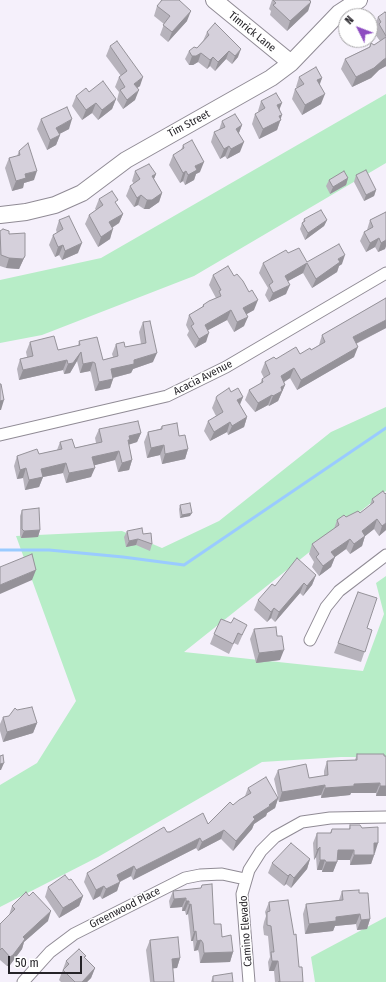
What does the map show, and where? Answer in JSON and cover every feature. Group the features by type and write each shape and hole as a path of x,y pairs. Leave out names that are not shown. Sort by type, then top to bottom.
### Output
{"street":[{"name":"Timrick Lane","path":"214,0 291,63"},
{"name":"Tim Street","path":"0,215 26,212 55,205 82,193 126,160 271,78 291,63 339,13 359,0"},
{"name":"Acacia Avenue","path":"0,434 167,396 226,367 386,273"},
{"path":"310,640 326,607 338,591 386,555"},
{"name":"Camino Elevado","path":"249,982 242,894 245,880 260,852 275,837 292,826 302,822 330,818 386,817"},
{"name":"Greenwood Place","path":"23,982 50,952 74,934 185,878 200,874 222,874 245,880"}],"green space":[{"path":"386,94 386,163 194,276 42,335 0,343 0,280 101,258"},
{"path":"386,407 386,491 184,652 363,671 384,614 376,583 386,576 386,757 341,757 262,762 98,857 0,907 0,785 37,763 76,701 16,536 122,531 162,548 219,521 331,432"},
{"path":"386,917 386,982 315,982 311,957"}],"building":[{"path":"162,0 179,0 191,11 172,32 163,25 170,16 157,6"},
{"path":"273,0 309,0 311,2 290,21 273,5 276,3"},
{"path":"385,12 386,13 386,36 379,24 381,22 378,17"},
{"path":"215,23 241,49 235,56 229,51 218,62 213,57 210,60 201,53 196,56 192,56 189,51 194,47 197,48 209,35 207,32"},
{"path":"386,37 386,58 374,68 356,77 345,59 368,48 378,48 378,42"},
{"path":"117,41 143,77 134,84 139,90 127,100 120,90 125,87 119,77 127,71 110,46"},
{"path":"316,67 322,78 317,80 325,94 305,105 295,89 304,84 299,77"},
{"path":"103,81 116,99 102,110 96,103 86,110 76,96 86,88 89,92"},
{"path":"276,93 282,103 277,105 282,115 279,116 281,120 263,129 255,114 265,108 261,101"},
{"path":"67,107 72,119 56,128 60,135 50,140 41,119"},
{"path":"235,114 242,125 236,129 244,142 231,149 229,146 224,149 214,132 225,127 222,121"},
{"path":"192,140 204,162 195,166 197,170 188,175 186,171 183,173 173,155 184,148 183,145"},
{"path":"28,143 37,171 25,174 26,178 16,181 9,158 20,155 19,151"},
{"path":"149,164 156,174 152,176 162,193 152,200 147,200 141,195 137,198 130,186 140,179 135,171"},
{"path":"366,170 376,190 366,195 356,175"},
{"path":"344,171 348,178 333,187 329,180"},
{"path":"112,191 118,200 115,202 123,214 109,222 113,229 101,237 89,215 103,205 99,199"},
{"path":"321,210 327,220 308,233 302,223 305,221 304,219"},
{"path":"386,212 386,240 381,243 379,238 370,243 364,232 373,227 370,220"},
{"path":"69,216 82,243 65,251 63,245 58,247 53,235 63,229 59,220"},
{"path":"3,229 9,231 9,234 25,233 25,256 23,259 9,258 1,255 0,231"},
{"path":"339,244 345,255 338,259 340,262 316,279 307,263 285,276 290,285 273,293 269,285 273,282 263,263 286,250 288,253 299,248 307,262"},
{"path":"228,266 234,276 237,274 243,281 249,292 252,290 258,300 243,308 248,317 237,322 231,310 205,325 209,333 199,339 191,326 194,324 189,315 204,306 203,305 209,301 221,296 219,291 221,290 213,275"},
{"path":"386,298 386,320 353,337 358,347 301,380 294,368 281,376 285,385 281,387 282,391 258,403 249,390 263,382 262,379 270,374 265,362 274,357 276,359 296,347 300,354 310,348 311,350 325,342 322,335"},
{"path":"150,321 157,353 134,360 134,364 111,369 113,379 99,382 95,363 83,364 81,352 73,363 68,364 67,360 23,370 20,359 33,356 30,342 54,336 58,350 80,345 79,341 97,337 103,360 118,356 116,344 124,342 125,347 146,343 143,322"},
{"path":"0,384 4,400 0,401"},
{"path":"229,388 231,392 238,388 243,397 237,400 247,417 232,426 230,422 214,432 208,421 223,412 216,398"},
{"path":"138,421 141,433 129,436 130,440 128,440 132,460 122,463 119,451 92,457 95,468 69,473 66,463 41,469 43,477 29,480 26,468 20,470 17,456 37,449 39,454 62,449 60,442 72,439 75,448 102,442 99,429"},
{"path":"177,423 179,436 185,435 188,449 165,454 164,445 151,448 148,432 162,429 162,426"},
{"path":"383,491 385,494 386,493 386,523 382,526 377,519 362,531 365,536 354,544 350,539 331,552 335,557 323,566 316,557 319,554 312,544 339,525 337,520 344,515 346,517 358,511 360,513 374,502 372,499"},
{"path":"190,503 192,513 182,515 180,505"},
{"path":"39,508 40,530 24,531 22,529 22,510"},
{"path":"142,528 143,534 151,533 152,544 138,539 129,541 127,531"},
{"path":"32,554 36,570 0,585 0,567"},
{"path":"297,558 316,575 307,586 304,583 279,612 274,608 271,612 258,600 272,584 275,586"},
{"path":"358,592 377,598 367,628 372,630 365,652 338,643"},
{"path":"234,618 247,625 242,635 238,633 233,644 214,634 221,619 231,623"},
{"path":"276,627 277,636 282,636 284,650 259,653 254,629"},
{"path":"32,707 37,723 7,732 3,717 9,716 15,708 17,710"},
{"path":"357,754 384,754 384,756 386,756 386,786 380,786 380,783 354,784 354,786 325,788 325,785 282,792 278,770 306,764 309,778 328,775 327,761 357,760"},
{"path":"3,755 4,763 0,764 0,756"},
{"path":"266,777 278,798 269,805 270,806 253,817 255,819 236,841 224,830 202,842 200,838 136,870 134,866 117,875 120,882 106,889 104,886 96,890 87,873 164,827 167,832 170,832 203,813 208,824 230,802 233,805 251,793 248,788"},
{"path":"350,825 360,825 362,828 378,827 378,843 374,843 374,855 354,855 354,850 338,850 337,862 326,862 325,860 320,860 320,847 317,850 317,833 331,833 332,829 350,829"},
{"path":"291,843 310,859 294,878 290,874 288,876 272,863"},
{"path":"65,875 69,880 71,879 83,896 63,908 48,887"},
{"path":"212,884 214,924 221,924 222,937 231,935 233,952 204,953 203,943 201,940 197,941 196,931 194,932 191,904 189,905 189,901 186,901 186,898 174,899 173,891 201,888 202,885"},
{"path":"359,890 359,893 368,893 370,919 361,920 360,914 336,917 336,921 309,924 306,904 343,900 342,891"},
{"path":"26,892 29,896 33,892 51,911 23,937 25,939 10,957 2,948 0,950 0,924 15,909 12,906"},
{"path":"288,900 294,935 296,934 299,967 302,967 303,982 280,982 278,961 272,961 271,952 274,952 271,926 267,925 267,912 270,911 269,902"},
{"path":"178,937 180,958 172,959 174,982 154,982 150,940"},
{"path":"79,949 86,956 84,957 95,968 82,982 75,982 63,970 69,964 66,961"},
{"path":"232,973 233,982 213,982 213,976"}],"waterway":[{"path":"0,550 49,550 123,557 184,565 386,428"}]}
